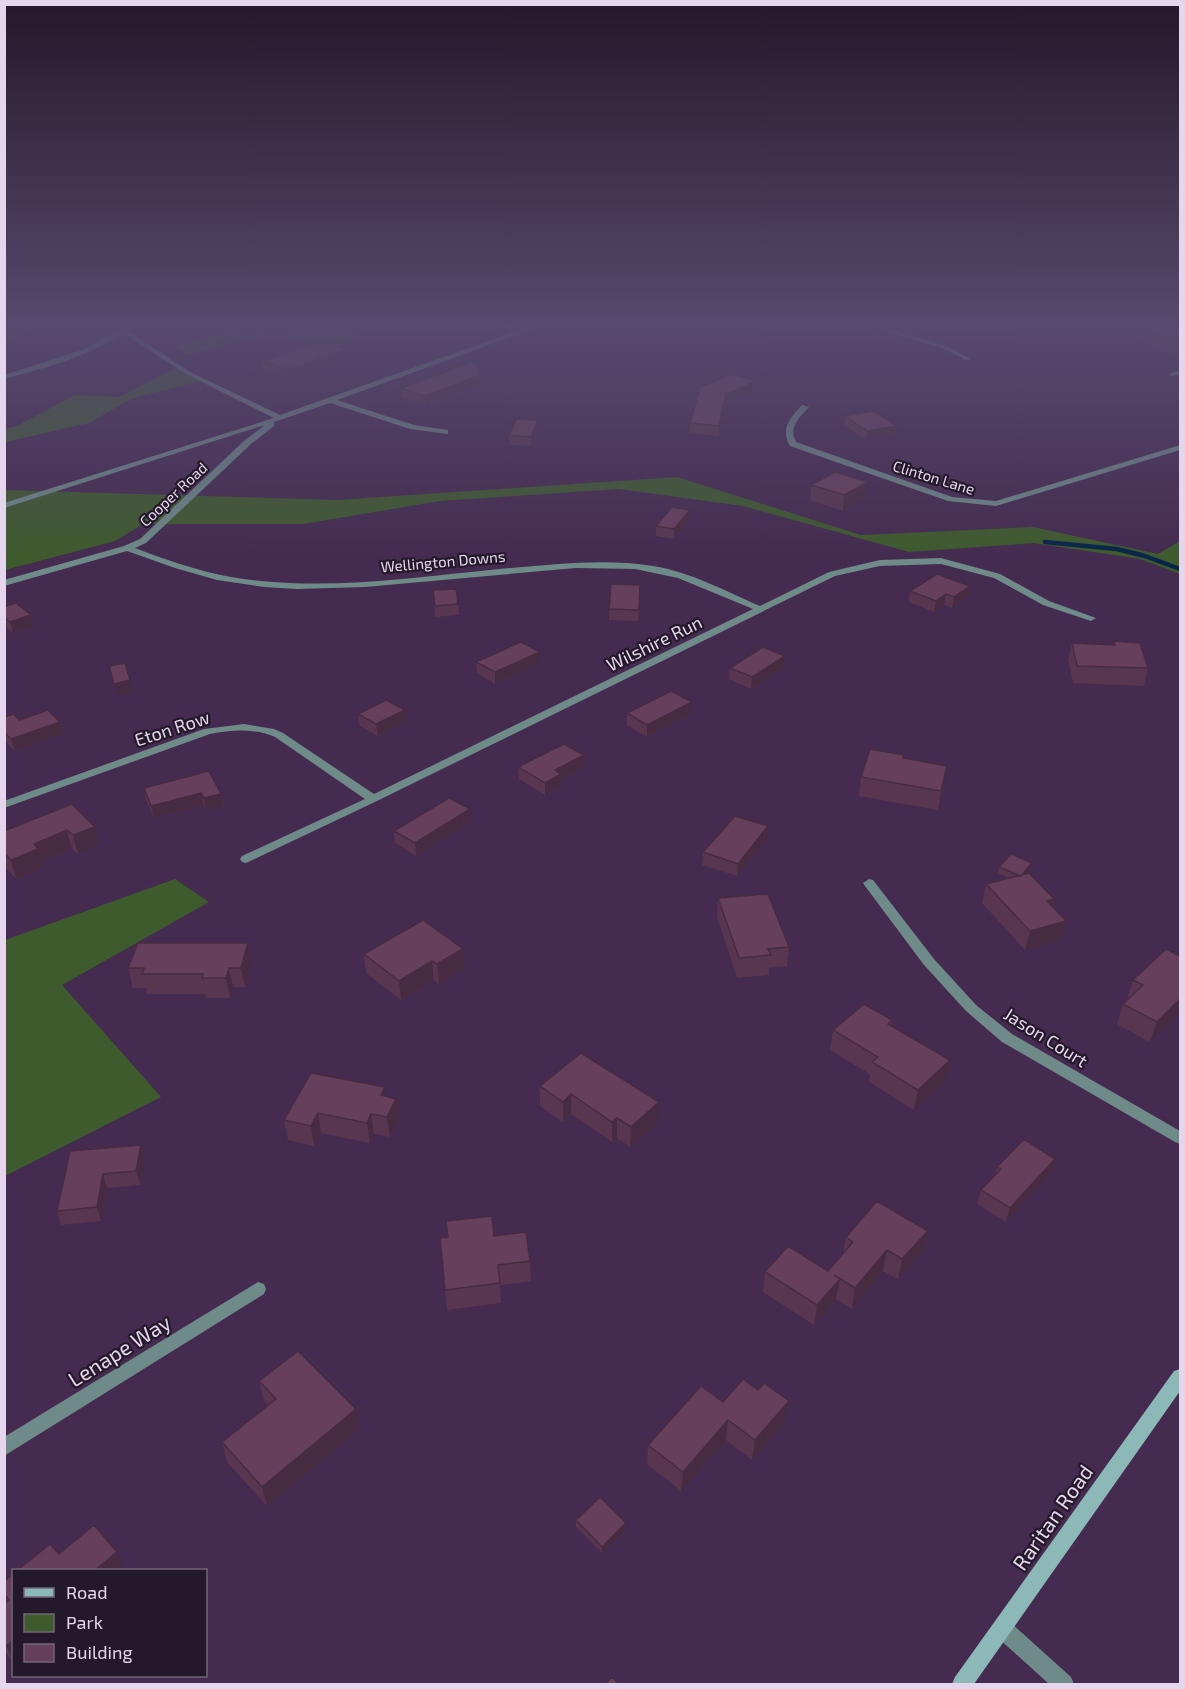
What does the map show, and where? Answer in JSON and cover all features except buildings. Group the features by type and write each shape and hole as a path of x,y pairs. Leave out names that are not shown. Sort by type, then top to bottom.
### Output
{"street":[{"path":"249,403 280,418"},
{"name":"Cooper Road","path":"4,507 321,403"},
{"path":"337,403 413,428 445,432"},
{"name":"Clinton Lane","path":"805,407 790,424 789,435 793,444 951,499 981,504 996,504 1180,448"},
{"name":"Cooper Road","path":"4,583 127,548 151,534 248,442 280,418"},
{"path":"220,436 248,442"},
{"name":"Wellington Downs","path":"127,548 197,573 234,580 280,584 343,584 567,566 639,567 680,576 760,609"},
{"name":"Wilshire Run","path":"246,859 832,574 880,563 941,561 978,569 997,576 1046,603 1091,618"},
{"name":"Eton Row","path":"4,805 208,731 231,728 268,729 294,743 373,799"},
{"name":"Jason Court","path":"869,883 929,962 971,1008 1007,1038 1180,1138"},
{"name":"Lenape Way","path":"4,1448 258,1289"},
{"name":"Raritan Road","path":"962,1684 1180,1377"},
{"path":"1003,1629 1064,1684"}],"green space":[{"path":"60,403 125,403 89,423 5,442 4,429 17,426"},
{"path":"677,477 861,535 1033,527 1158,554 1180,541 1180,574 1140,559 1034,543 909,552 743,506 619,489 440,501 303,524 143,524 115,541 5,570 5,490 338,500"},
{"path":"175,879 209,902 62,985 161,1097 5,1176 5,940"}],"waterway":[{"path":"1045,542 1117,549 1145,556 1180,569"}]}
